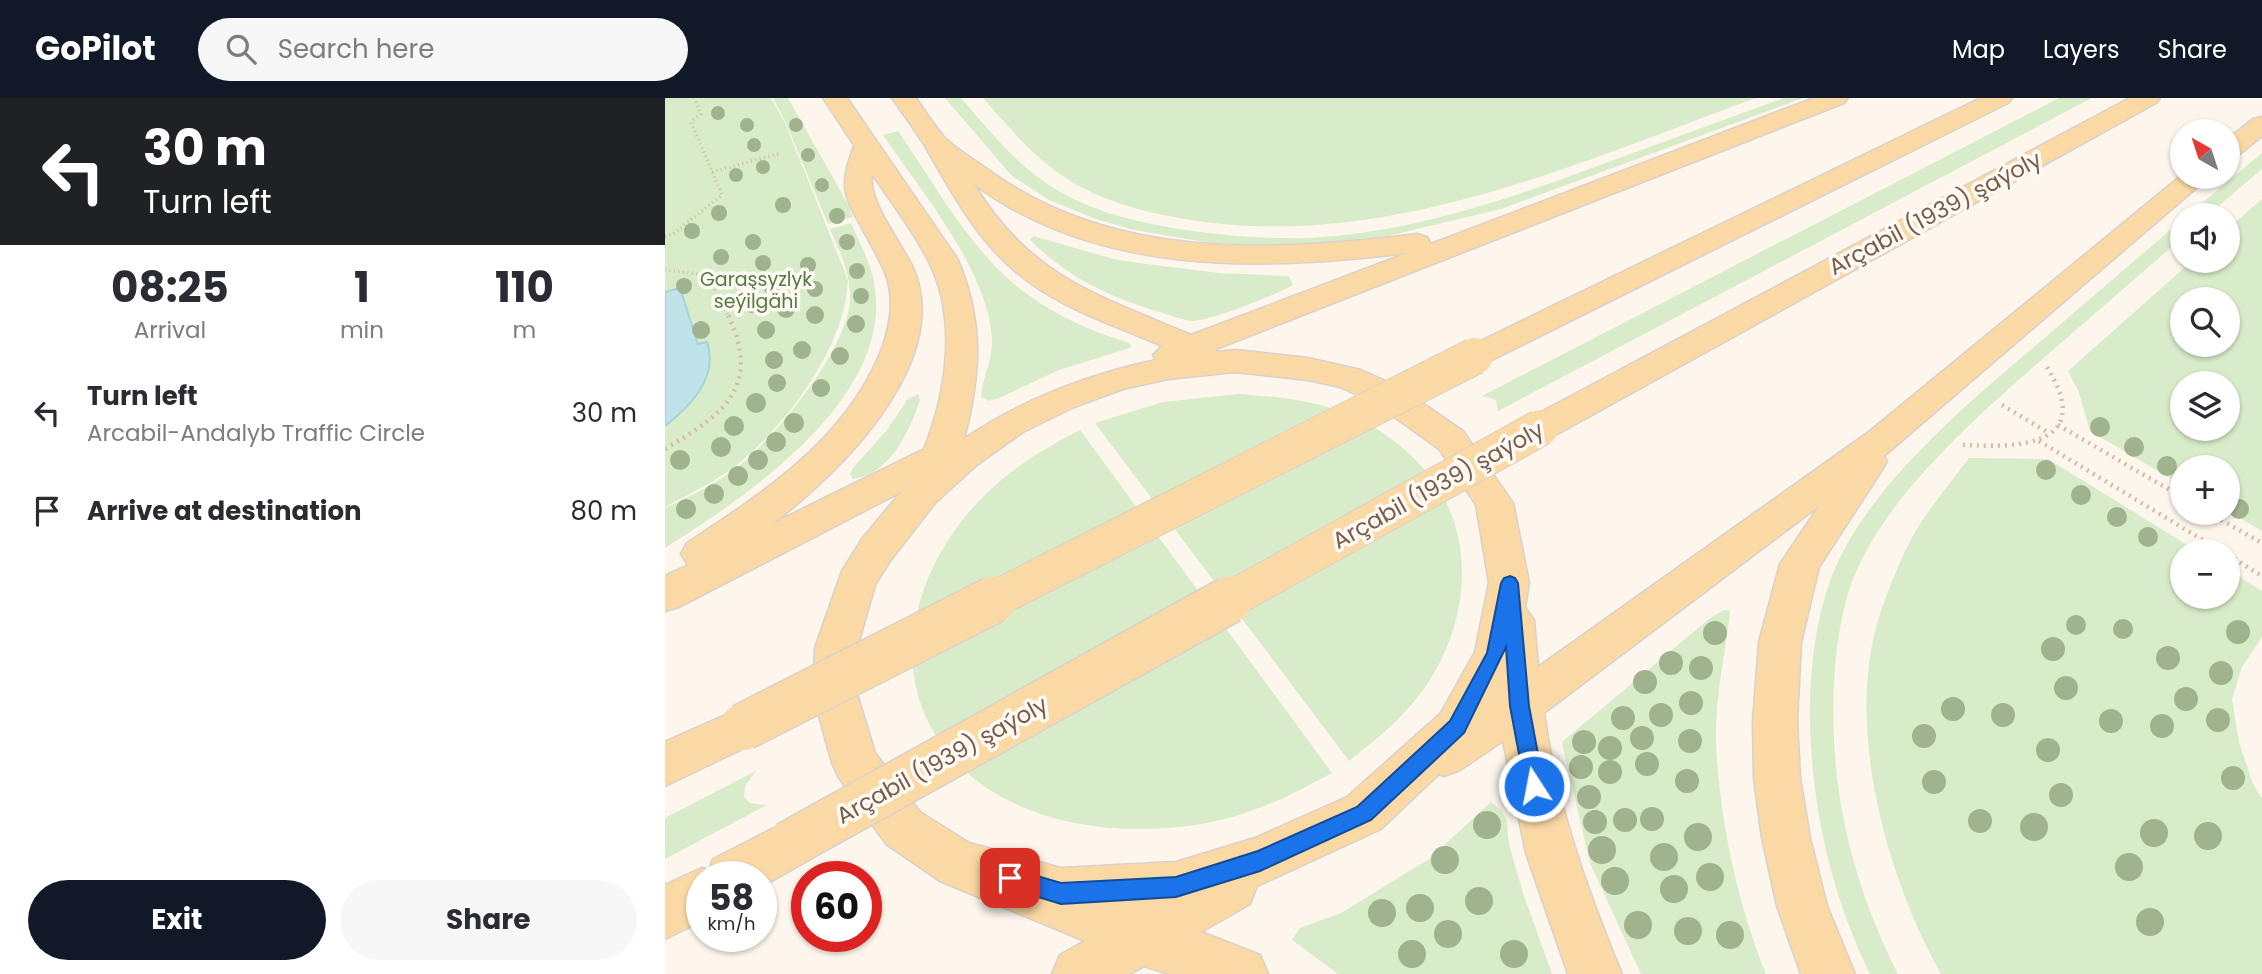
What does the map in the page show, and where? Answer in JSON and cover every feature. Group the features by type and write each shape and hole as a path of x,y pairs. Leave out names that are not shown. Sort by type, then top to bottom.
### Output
{"main road":[{"path":"835,98 943,260 954,286 961,316 960,369 942,455 922,493"},
{"path":"904,98 936,143 975,209 1025,265 1053,286 1188,347 1235,361 1308,369 1349,378 1387,395 1451,440 1494,503 1510,583 1520,706 1539,812 1568,906 1595,974"},
{"path":"665,594 942,455 1062,399 1188,347 1836,98"},
{"path":"665,765 1475,356 2000,98"},
{"name":"Arçabil (1939) şaýoly","path":"760,861 1540,428 2148,98"},
{"path":"2240,141 2262,124"},
{"path":"936,143 1015,201 1078,228 1136,244 1180,252 1294,257 1482,234"},
{"path":"665,578 784,496 819,466 870,408 893,365 908,307 905,287 898,270 858,189 866,146"},
{"path":"1079,974 1364,813 1448,751 1520,706 1882,440 2182,189"},
{"path":"1235,361 1168,368 1115,380 1062,399 1011,424 974,449 922,493 876,550 856,582 836,648 835,694 855,763 903,828 958,864 1139,938 1231,968 1241,974"},
{"path":"1828,974 1802,906 1786,838 1777,778 1776,721 1780,642 1800,564 1882,440"},
{"path":"958,864 1061,893 1176,887 1260,861 1364,813 1457,727 1496,654 1510,583"},
{"path":"665,913 686,902"}],"path":[{"path":"665,236 673,234 722,195 691,122 701,114 694,98"},
{"path":"712,172 781,153"},
{"path":"665,270 707,275 739,343 743,359 742,371 735,389 714,415 691,434 665,449"},
{"path":"1963,444 2024,446 2039,441 2058,425 2064,409 2047,367"},
{"path":"2002,405 2049,433"},
{"path":"2058,425 2170,490"},
{"path":"2039,441 2201,539"},
{"path":"2230,525 2262,543"},
{"path":"2240,562 2262,576"}],"green space":[{"name":"Garaşsyzlyk seýilgähi","path":"665,98 771,98 785,123 848,280 845,306 824,359 790,410 771,433 730,470 665,507"},
{"path":"773,98 788,98 853,217 828,224"},
{"path":"945,98 961,98 1020,163 1043,181 1077,201 1133,220 1192,231 1250,237 1308,238 1383,229 1457,213 1529,190 1784,98 1803,98 1501,209 1388,236 1279,247 1205,242 1134,230 1096,219 1049,200 1012,176"},
{"path":"983,98 1756,98 1621,149 1483,194 1412,212 1341,223 1270,226 1167,216 1123,205 1095,194 1066,178 1040,158"},
{"path":"2059,98 2092,98 1498,411 1496,400 1482,396"},
{"path":"898,131 970,237 1011,282 1058,314 1127,342 1131,345 1130,348 1059,370 999,398 989,401 981,397 992,347 988,313 966,259 883,135"},
{"path":"2262,153 2262,169 2240,188 2240,171"},
{"path":"2219,189 2239,189 2222,203 2202,203"},
{"path":"2262,199 2262,531 2240,518 2240,455 2170,455 2170,478 2090,431 2078,390 2068,371 2178,273 2240,273 2240,218"},
{"path":"851,223 875,288 874,329 860,369 837,406 807,440 735,501 665,548 665,508 718,480 751,455 788,416 823,368 846,321 850,300 847,272 830,229"},
{"path":"2170,230 2170,248 1996,400 1935,460 1882,525 1862,559 1848,594 1840,630 1835,667 1833,722 1836,772 1846,832 1873,918 1898,974 1870,974 1839,896 1819,816 1811,738 1810,695 1817,629 1828,587 1843,552 1864,517 1918,452 1981,393"},
{"path":"1034,236 1113,259 1219,273 1289,276 1293,285 1259,301 1192,321 1124,300 1091,285 1044,253 1030,240"},
{"path":"918,394 920,400 916,412 897,449 878,469 853,479 850,474 853,468 887,430 907,400"},
{"path":"1238,394 1317,404 1343,412 1382,432 1416,460 1434,482 1449,509 1458,537 1462,566 1461,596 1444,653 1430,680 1412,704 1382,734 1349,761 1095,423 1163,402"},
{"path":"1080,430 1332,773 1268,805 1210,822 1173,828 1095,826 1057,819 1021,807 988,789 960,766 935,734 919,699 913,662 915,625 924,589 940,554 962,521 998,483 1055,443"},
{"path":"1969,458 2048,459 2178,539 2170,539 2170,609 2240,609 2240,577 2262,591 2262,637 2242,667 2232,699 2239,742 2253,784 2262,798 2262,974 1941,974 1920,933 1886,840 1868,741 1867,691 1872,644 1900,562 1924,518"},
{"path":"1729,610 1730,613 1716,724 1721,799 1738,889 1766,974 1641,974 1590,863 1562,742 1709,619"},
{"path":"756,771 745,786 744,797 750,803 767,805 665,859 665,818"},
{"path":"1491,802 1502,811 1507,822 1509,844 1523,893 1552,974 1338,974 1292,940 1300,928 1341,913 1429,859"}],"water":[{"path":"680,288 698,344 707,342 709,367 706,379 693,400 665,426 665,292"}],"route":[{"path":"1010,878 1061,893 1176,887 1260,861 1364,813 1457,727 1496,654 1510,583 1520,706 1534,786"}]}
